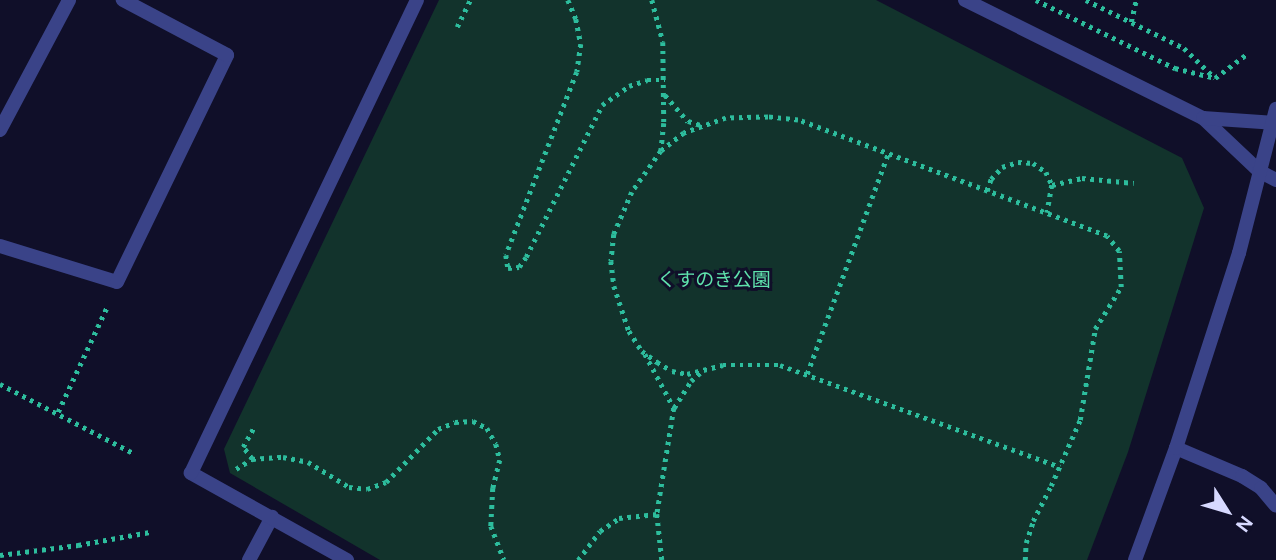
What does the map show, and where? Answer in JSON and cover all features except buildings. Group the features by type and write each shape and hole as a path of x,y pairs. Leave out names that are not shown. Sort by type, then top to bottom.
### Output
{"street":[{"path":"0,130 69,0"},
{"path":"0,246 117,282 227,55 123,0"},
{"path":"347,560 191,474 416,0"},
{"path":"965,0 1203,118 1259,170 1276,180"},
{"path":"1135,560 1176,448 1239,253 1275,118 1203,118"},
{"path":"1176,448 1242,476 1261,488 1276,506"},
{"path":"249,560 272,517"}],"path":[{"path":"457,27 470,0"},
{"path":"568,0 576,19 581,44 577,72 506,255 508,268 519,267 526,257 601,105 629,86 647,80 665,80"},
{"path":"652,0 663,42 665,94 661,151"},
{"path":"1035,0 1175,68 1215,78"},
{"path":"1086,0 1184,48 1215,78"},
{"path":"1131,22 1136,0"},
{"path":"1215,78 1246,55"},
{"path":"665,94 688,121 704,126"},
{"path":"674,408 660,376 629,331 614,286 611,261 614,234 632,192 661,151 684,133 726,118 747,116 798,120 1107,236 1119,251 1121,287 1096,329 1080,420 1033,521 1026,542 1025,560"},
{"path":"807,374 888,154"},
{"path":"987,191 991,179 1002,167 1018,162 1033,163 1046,172 1052,185 1047,214"},
{"path":"1052,185 1082,178 1134,183"},
{"path":"58,412 86,356 117,282"},
{"path":"642,351 672,371 687,374 754,363 780,365 1060,467"},
{"path":"662,560 657,514 674,408 691,382 703,371"},
{"path":"0,384 133,453"},
{"path":"212,485 252,459 283,457 308,462 349,487 367,489 386,482 438,429 455,422 473,421 487,428 496,444 500,460 493,488 491,526 504,560"},
{"path":"252,459 243,447 255,425"},
{"path":"578,560 600,531 619,519 657,514"},
{"path":"0,555 78,545 150,531"}],"green space":[{"name":"くすのき公園","path":"439,0 876,0 1182,158 1204,208 1128,452 1087,560 380,560 230,473 224,449"}]}
